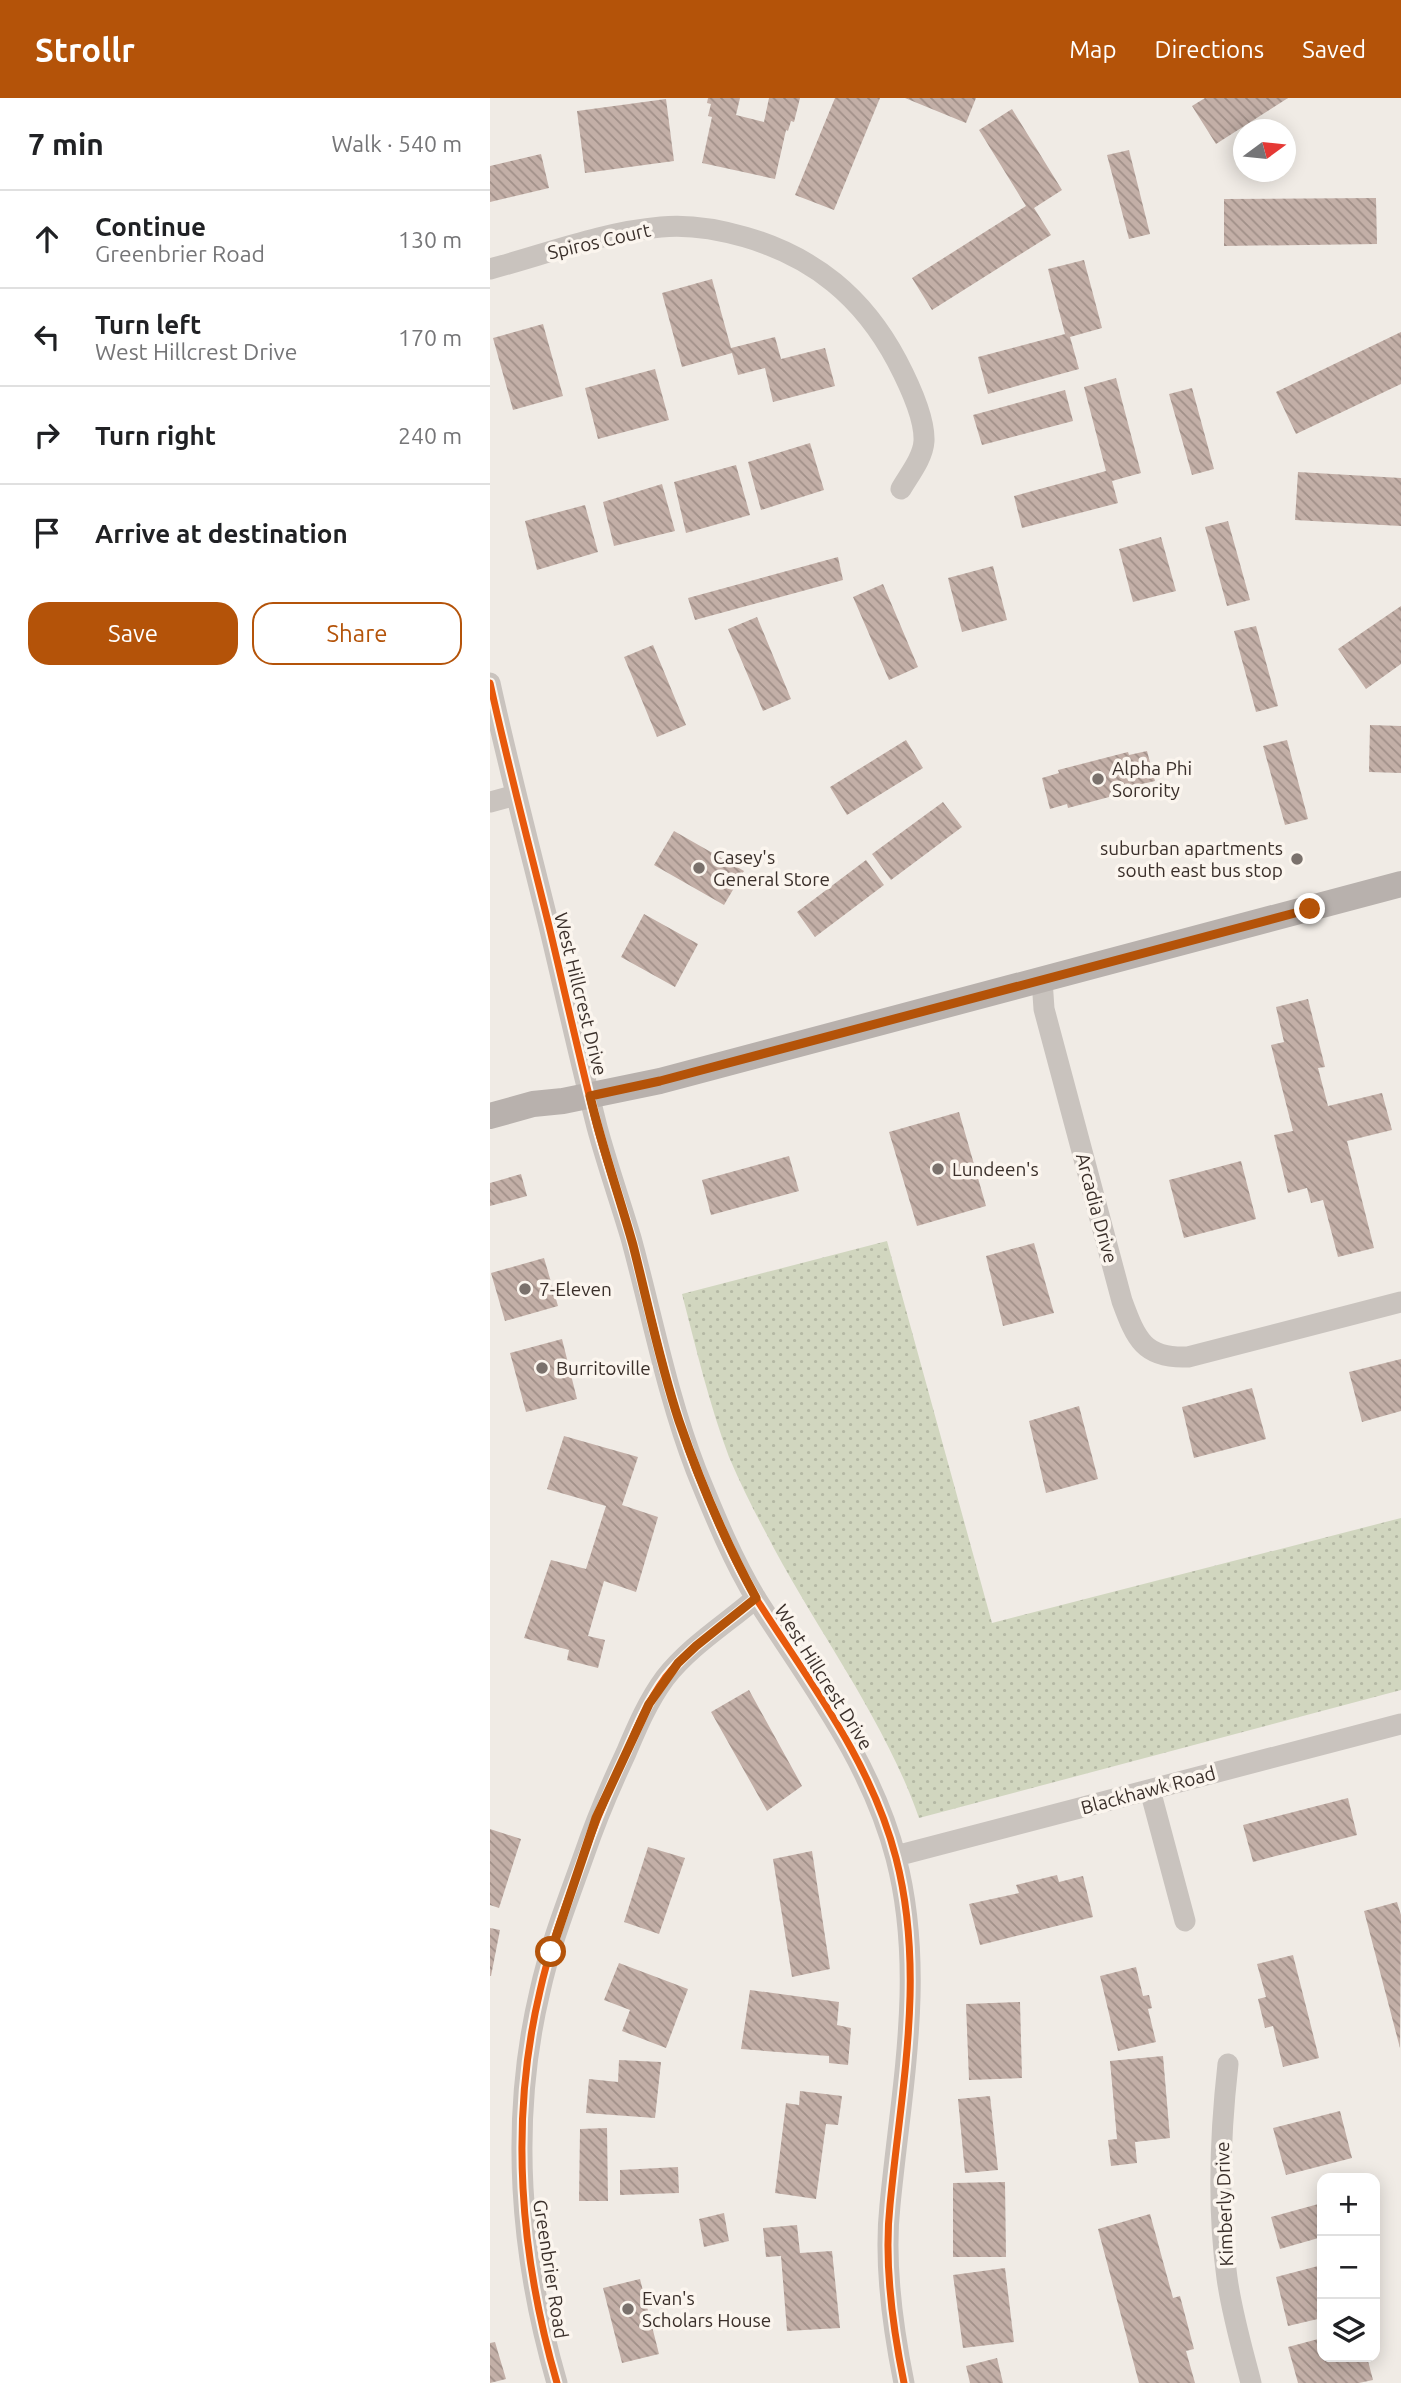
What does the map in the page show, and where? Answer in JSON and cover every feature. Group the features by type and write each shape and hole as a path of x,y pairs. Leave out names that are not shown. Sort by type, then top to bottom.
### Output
{"main road":[{"path":"490,1116 533,1104 590,1096 660,1081 1401,884"}],"street":[{"name":"Spiros Court","path":"490,268 639,229 673,226 692,226 735,234 774,245 800,258 832,279 866,313 904,375 918,414 924,443 901,489"},
{"name":"West Hillcrest Drive","path":"490,683 598,1131 631,1240 678,1418 723,1532 756,1598 839,1725 865,1773 896,1856 907,1924 911,2013 903,2104 889,2208 889,2248 893,2311 904,2383"},
{"path":"490,802 516,795"},
{"name":"Arcadia Drive","path":"1042,980 1044,1009 1122,1301 1132,1325 1148,1349 1172,1358 1188,1357 1401,1302"},
{"name":"Greenbrier Road","path":"557,2383 534,2291 524,2223 521,2164 525,2081 540,1989 596,1818 649,1704 678,1663 756,1598"},
{"name":"Blackhawk Road","path":"896,1856 1401,1724"},
{"path":"1150,1790 1185,1921"},
{"name":"Kimberly Drive","path":"1228,2064 1221,2150 1221,2222 1227,2280 1251,2383"}],"green space":[{"path":"887,1241 992,1623 1401,1518 1401,1690 919,1818 887,1744 785,1569 729,1457 703,1376 682,1294"}],"building":[{"path":"708,98 740,98 736,115 764,122 769,98 800,98 794,122 791,121 788,131 786,130 775,179 702,163 712,117 708,116 711,104 707,103"},
{"path":"835,98 880,98 834,210 795,195"},
{"path":"905,98 976,98 966,123"},
{"path":"1205,98 1288,98 1255,119 1233,119 1233,133 1216,144 1192,106"},
{"path":"666,99 674,161 585,173 577,111"},
{"path":"1012,109 1062,190 1034,208 1051,235 932,310 912,278 1026,206 979,130"},
{"path":"1129,150 1150,234 1129,239 1107,155"},
{"path":"541,154 549,188 490,202 490,166"},
{"path":"1376,198 1377,244 1224,246 1224,199"},
{"path":"1084,260 1102,328 1070,337 1079,369 988,394 978,357 1065,334 1048,269"},
{"path":"712,279 731,348 775,337 781,359 825,348 835,386 773,402 765,368 738,375 732,353 682,367 662,293"},
{"path":"543,324 563,396 513,410 493,338"},
{"path":"1401,332 1401,384 1296,434 1276,392"},
{"path":"655,369 669,420 598,439 585,388"},
{"path":"1116,378 1141,473 1112,481 1118,503 1022,528 1014,496 1106,471 1084,387"},
{"path":"1192,388 1214,469 1192,475 1169,394"},
{"path":"1065,390 1073,421 982,445 973,415"},
{"path":"810,443 824,490 761,510 748,462"},
{"path":"736,465 750,515 686,533 674,482"},
{"path":"1298,472 1401,478 1401,526 1295,520"},
{"path":"662,484 675,531 614,546 603,502"},
{"path":"585,505 598,552 537,570 525,521"},
{"path":"1228,521 1250,600 1227,606 1205,527"},
{"path":"1161,537 1176,591 1133,602 1119,549"},
{"path":"838,557 843,580 695,620 688,598"},
{"path":"993,566 1007,620 962,632 948,578"},
{"path":"883,584 918,667 889,680 853,597"},
{"path":"1401,606 1401,664 1366,689 1338,649"},
{"path":"757,617 791,699 763,711 728,629"},
{"path":"1256,626 1278,706 1256,712 1234,631"},
{"path":"653,645 686,725 657,737 624,657"},
{"path":"1370,725 1401,726 1401,773 1369,772"},
{"path":"906,740 923,768 847,815 830,787"},
{"path":"1287,740 1308,819 1285,825 1263,746"},
{"name":"Alpha Phi Sorority","path":"1147,751 1155,781 1138,785 1139,789 1068,808 1067,804 1050,809 1042,778 1059,773 1058,770 1128,752 1129,755"},
{"path":"943,802 962,827 891,880 872,854"},
{"name":"Casey's General Store","path":"674,831 744,871 724,905 654,865"},
{"name":"suburban apartments south east bus stop","path":"1300,853 1302,862 1294,864 1292,855"},
{"path":"866,860 884,885 815,937 797,912"},
{"name":"Casey's General Store","path":"644,914 698,944 675,987 621,957"},
{"path":"1308,999 1325,1067 1318,1068 1328,1106 1382,1093 1392,1130 1347,1141 1374,1248 1338,1257 1323,1200 1311,1203 1307,1188 1288,1193 1274,1135 1293,1131 1271,1045 1284,1042 1276,1007"},
{"name":"Lundeen's","path":"959,1112 986,1206 917,1226 889,1132"},
{"path":"789,1156 799,1191 711,1215 702,1180"},
{"path":"1241,1161 1256,1219 1184,1238 1169,1180"},
{"path":"521,1174 527,1196 490,1206 490,1183"},
{"path":"1034,1243 1054,1313 1003,1326 986,1256"},
{"name":"7-Eleven","path":"544,1258 558,1306 505,1321 491,1273"},
{"name":"Burritoville","path":"562,1339 577,1399 526,1412 510,1353"},
{"path":"1401,1359 1401,1411 1362,1422 1349,1372"},
{"path":"1252,1388 1266,1439 1194,1458 1182,1407"},
{"path":"1079,1406 1098,1479 1046,1493 1029,1421"},
{"path":"564,1436 638,1457 622,1505 658,1517 636,1592 604,1581 588,1636 605,1640 598,1668 567,1660 569,1650 524,1638 551,1560 586,1569 606,1506 547,1489"},
{"path":"749,1690 802,1786 767,1811 711,1712"},
{"path":"1348,1798 1357,1835 1253,1862 1243,1825"},
{"path":"490,1829 521,1839 499,1908 490,1905"},
{"path":"648,1847 685,1858 659,1934 624,1922"},
{"path":"812,1851 830,1969 792,1977 773,1859"},
{"path":"1057,1875 1059,1882 1083,1876 1093,1917 980,1945 969,1904 1019,1893 1016,1885"},
{"path":"1397,1902 1401,1915 1400,2048 1364,1911"},
{"path":"490,1928 500,1930 491,1976 490,1976"},
{"path":"1293,1955 1319,2058 1283,2067 1273,2026 1265,2028 1258,1999 1266,1997 1257,1964"},
{"path":"619,1963 688,1989 666,2048 622,2031 630,2010 604,2000"},
{"path":"1136,1967 1143,1996 1149,1995 1152,2008 1148,2009 1156,2042 1118,2051 1100,1976"},
{"path":"750,1990 839,2002 837,2025 851,2028 848,2065 829,2063 829,2056 741,2049"},
{"path":"1020,2002 1022,2078 969,2080 966,2004"},
{"path":"1163,2056 1170,2138 1135,2142 1137,2163 1111,2166 1108,2140 1117,2139 1110,2061"},
{"path":"619,2060 661,2062 655,2118 586,2113 589,2079 618,2082"},
{"path":"800,2091 842,2096 838,2125 826,2124 816,2199 775,2193 786,2103 799,2105"},
{"path":"990,2096 998,2170 965,2173 958,2099"},
{"path":"1340,2111 1352,2158 1286,2175 1273,2128"},
{"path":"607,2128 608,2201 579,2201 580,2129"},
{"path":"678,2167 679,2193 620,2195 620,2170"},
{"path":"1005,2182 1006,2257 953,2257 953,2183"},
{"path":"1317,2204 1317,2238 1280,2249 1271,2217"},
{"path":"724,2213 729,2241 704,2247 699,2219"},
{"path":"1150,2214 1173,2298 1180,2296 1194,2349 1186,2351 1195,2383 1139,2383 1098,2229"},
{"path":"797,2225 800,2253 832,2251 840,2328 787,2331 781,2256 766,2257 763,2228"},
{"path":"1317,2266 1317,2319 1288,2326 1276,2277"},
{"path":"1005,2268 1014,2342 963,2348 953,2275"},
{"name":"Evan's Scholars House","path":"640,2279 659,2354 622,2363 603,2288"},
{"path":"1317,2339 1317,2362 1368,2362 1373,2380 1359,2383 1298,2383 1288,2347"},
{"path":"495,2342 506,2379 490,2383 490,2343"},
{"path":"997,2358 1003,2383 970,2383 966,2366"}],"cycle path":[{"path":"490,683 597,1127 631,1238 668,1384 686,1442 731,1552 757,1600 818,1693 855,1756 885,1822 896,1858 905,1901 910,1988 905,2075 890,2205 888,2248 893,2317 904,2383"},
{"path":"557,2383 534,2286 523,2188 524,2089 530,2040 544,1974 598,1816 653,1696 675,1666 756,1598"}],"place":[{"name":"Alpha Phi Sorority","path":"1098,779"},
{"name":"suburban apartments south east bus stop","path":"1297,859"},
{"name":"Casey's General Store","path":"699,868"},
{"name":"Lundeen's","path":"938,1169"},
{"name":"7-Eleven","path":"525,1289"},
{"name":"Burritoville","path":"542,1368"},
{"name":"Evan's Scholars House","path":"628,2309"}],"route":[{"path":"551,1952 596,1818 635,1729 649,1704 664,1679 678,1663 756,1598 723,1532 678,1418 590,1096 660,1081 1310,909"}]}
